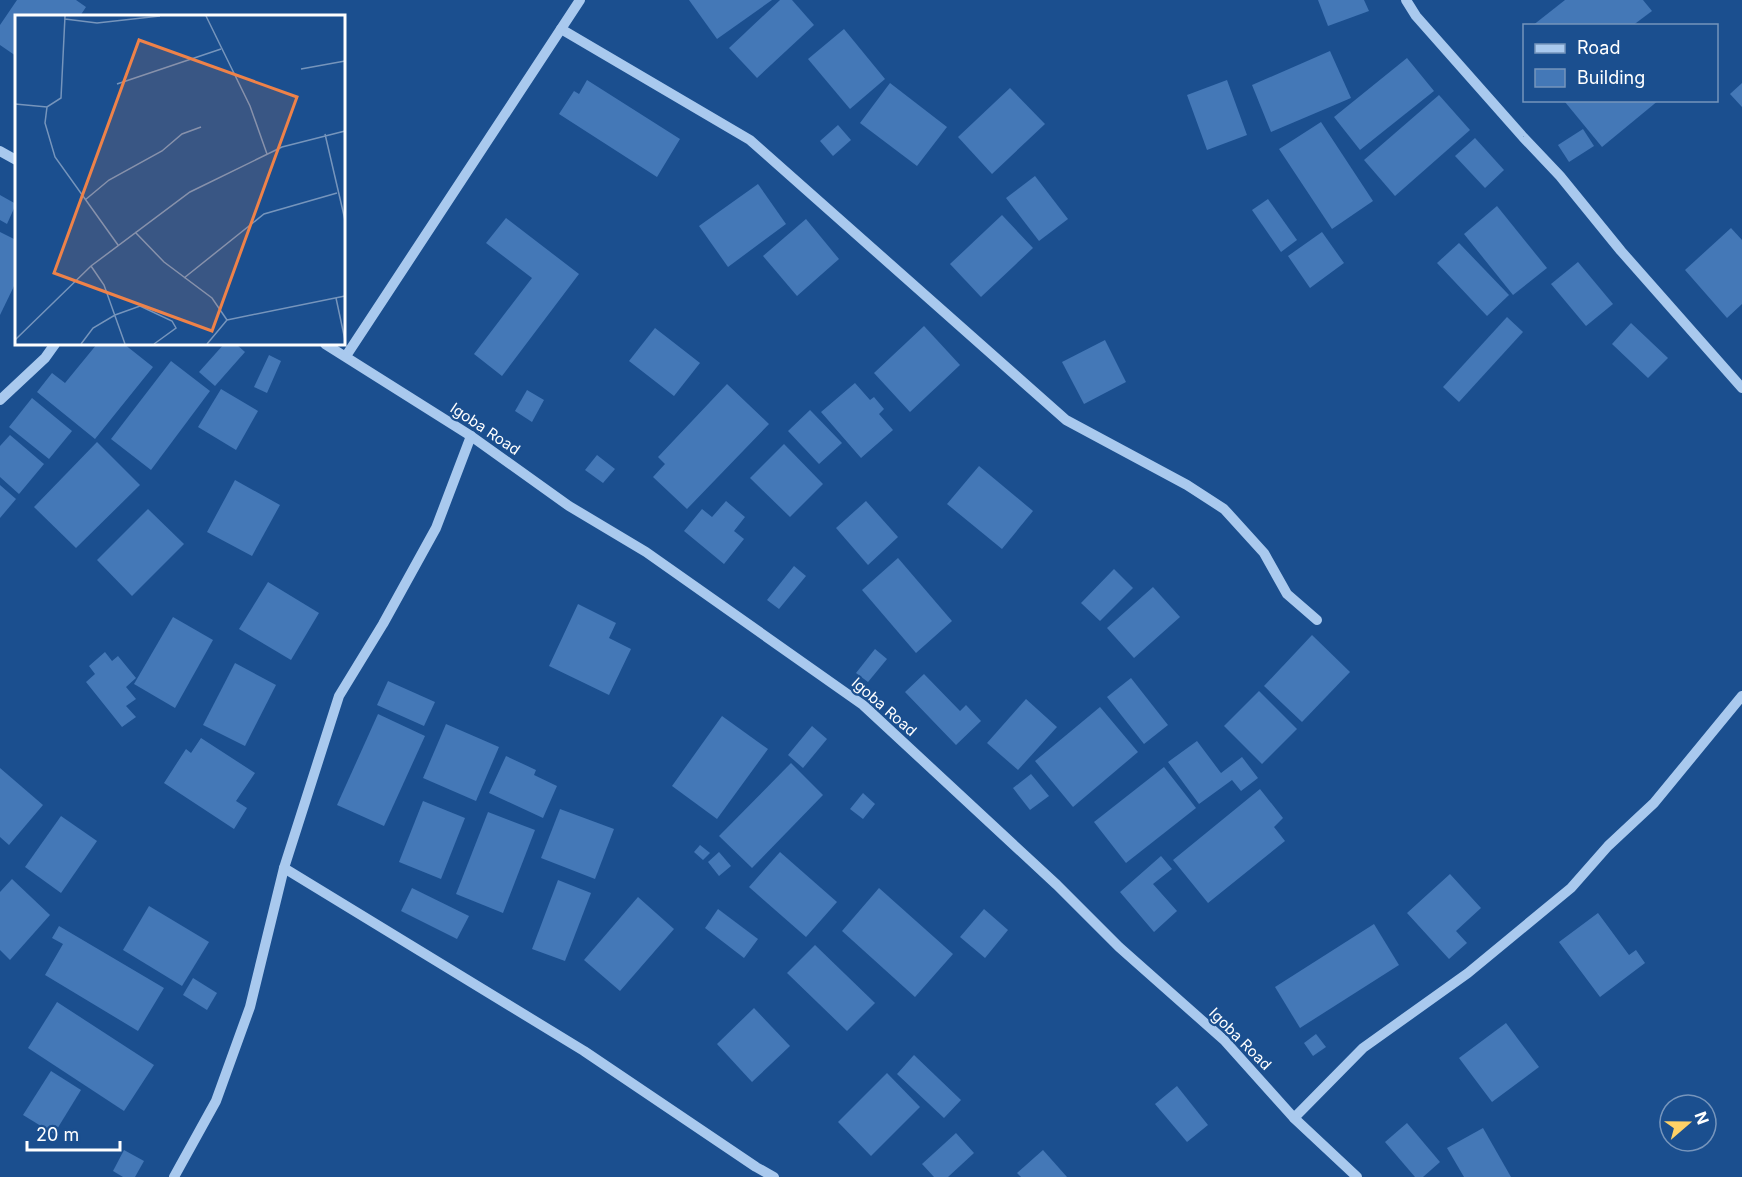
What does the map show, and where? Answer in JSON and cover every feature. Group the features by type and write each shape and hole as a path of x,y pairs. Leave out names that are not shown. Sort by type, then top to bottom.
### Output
{"street":[{"path":"346,356 580,0"},
{"path":"1406,0 1416,16 1522,137 1560,176 1621,251 1742,388"},
{"path":"561,29 750,140 1066,420 1187,485 1224,509 1263,553 1287,594 1317,620"},
{"path":"0,151 15,159"},
{"path":"0,400 45,358 54,345"},
{"name":"Igoba Road","path":"327,345 471,436 569,506 646,552 863,705 1057,885 1119,947 1224,1040 1294,1118 1357,1177"},
{"path":"174,1177 216,1101 250,1006 284,868 339,696 383,624 436,528 471,436"},
{"path":"1294,1118 1363,1048 1468,973 1571,888 1608,846 1654,803 1742,696"},
{"path":"284,868 584,1051 774,1177"}],"building":[{"path":"17,0 76,0 86,7 81,15 15,15 15,55 0,45 0,25"},
{"path":"689,0 772,0 717,39"},
{"path":"780,0 792,0 814,25 757,78 729,48"},
{"path":"1318,0 1364,0 1369,11 1328,26"},
{"path":"1565,0 1643,0 1652,11 1635,24 1535,24"},
{"path":"844,29 885,79 850,109 808,59"},
{"path":"1330,51 1351,98 1271,132 1252,85"},
{"path":"1407,58 1434,91 1360,150 1334,117"},
{"path":"587,80 680,139 657,177 559,114 574,91 579,94"},
{"path":"1227,80 1247,135 1207,150 1187,95"},
{"path":"890,83 947,127 917,166 860,123"},
{"path":"1742,83 1742,107 1730,94"},
{"path":"1010,88 1045,124 992,174 958,137"},
{"path":"1439,95 1470,130 1395,196 1364,160"},
{"path":"1565,102 1657,102 1602,147"},
{"path":"1321,122 1373,201 1332,229 1279,149"},
{"path":"838,125 851,140 833,156 820,141"},
{"path":"1583,129 1594,146 1569,162 1558,145"},
{"path":"1475,138 1504,170 1485,188 1455,156"},
{"path":"1035,176 1068,219 1039,241 1006,198"},
{"path":"758,184 786,224 728,267 699,226"},
{"path":"0,195 15,203 15,206 7,224 0,220"},
{"path":"1268,199 1297,240 1281,252 1252,210"},
{"path":"1497,206 1547,268 1513,295 1464,234"},
{"path":"1002,215 1033,248 981,297 950,264"},
{"path":"506,218 579,274 502,376 474,354 532,278 486,243"},
{"path":"806,219 839,259 797,296 763,256"},
{"path":"1731,228 1742,240 1742,304 1727,318 1685,270"},
{"path":"0,232 15,240 15,284 0,315"},
{"path":"1322,232 1344,263 1310,288 1288,256"},
{"path":"1459,243 1509,295 1487,316 1437,263"},
{"path":"1578,262 1613,304 1586,326 1551,284"},
{"path":"1507,317 1523,332 1459,402 1443,387"},
{"path":"1631,323 1668,358 1648,378 1612,344"},
{"path":"924,326 960,365 910,412 874,373"},
{"path":"655,328 700,363 674,396 629,361"},
{"path":"1105,340 1126,382 1084,404 1062,362"},
{"path":"96,345 125,345 153,367 95,439 37,392 52,373 65,383"},
{"path":"223,345 237,345 245,352 215,386 199,372"},
{"path":"269,355 281,361 267,393 254,387"},
{"path":"171,361 210,391 151,470 111,439"},
{"path":"855,383 870,400 874,397 884,409 879,414 893,430 861,458 821,412"},
{"path":"727,384 769,424 687,509 653,477 665,464 658,457"},
{"path":"221,389 258,411 236,450 198,427"},
{"path":"527,390 544,400 532,422 515,411"},
{"path":"32,398 72,431 49,459 9,427"},
{"path":"810,410 842,443 819,464 788,431"},
{"path":"10,435 44,464 19,494 0,477 0,446"},
{"path":"97,442 140,485 76,548 34,507"},
{"path":"784,444 823,484 790,517 750,478"},
{"path":"597,455 615,469 603,483 585,470"},
{"path":"979,466 1033,511 1002,549 947,504"},
{"path":"235,480 280,505 252,556 207,532"},
{"path":"0,485 16,499 0,518"},
{"path":"726,501 745,517 734,531 744,539 724,564 684,531 702,509 712,517"},
{"path":"866,501 898,537 868,565 836,528"},
{"path":"148,509 184,544 132,596 97,560"},
{"path":"898,558 952,621 916,653 862,590"},
{"path":"794,566 806,576 779,609 767,600"},
{"path":"1114,569 1133,588 1100,621 1081,603"},
{"path":"268,582 319,613 291,660 239,629"},
{"path":"1153,587 1180,617 1134,658 1107,628"},
{"path":"578,604 616,623 609,638 631,649 609,695 549,666"},
{"path":"173,617 213,640 175,708 134,684"},
{"path":"1312,635 1350,672 1302,722 1264,686"},
{"path":"875,649 887,659 868,682 856,673"},
{"path":"105,652 112,661 118,656 136,678 126,687 136,699 126,706 136,717 122,727 86,682 95,674 89,666"},
{"path":"235,663 276,685 245,746 203,725"},
{"path":"924,674 960,711 966,705 981,721 956,745 905,692"},
{"path":"1131,678 1168,725 1144,744 1107,697"},
{"path":"388,681 435,702 424,726 377,705"},
{"path":"1259,691 1297,729 1262,764 1224,726"},
{"path":"1026,699 1057,727 1018,770 987,743"},
{"path":"1100,707 1138,752 1073,807 1035,761"},
{"path":"378,714 425,736 384,826 337,805"},
{"path":"722,716 768,749 717,819 672,786"},
{"path":"446,724 499,747 476,801 423,778"},
{"path":"812,726 827,739 803,768 788,755"},
{"path":"201,738 255,773 236,801 247,808 234,829 164,783 186,749 191,753"},
{"path":"1197,741 1221,773 1242,757 1258,778 1241,791 1232,780 1199,804 1168,762"},
{"path":"506,756 536,770 534,775 557,786 543,818 489,793"},
{"path":"791,763 823,795 752,868 719,836"},
{"path":"1164,767 1196,808 1126,863 1094,822"},
{"path":"0,768 43,805 9,845 0,837"},
{"path":"1031,774 1049,796 1030,810 1013,788"},
{"path":"1260,789 1283,818 1274,827 1285,841 1208,903 1173,860"},
{"path":"863,793 875,804 863,819 850,809"},
{"path":"423,801 465,818 441,879 399,862"},
{"path":"560,809 614,829 595,879 541,858"},
{"path":"488,812 535,830 503,913 456,894"},
{"path":"61,816 97,841 61,893 25,867"},
{"path":"700,845 710,853 703,860 694,852"},
{"path":"719,852 731,866 719,876 708,862"},
{"path":"780,852 837,902 806,937 749,887"},
{"path":"1161,856 1172,869 1153,884 1177,911 1154,932 1120,892"},
{"path":"1450,874 1481,908 1456,931 1467,943 1449,959 1407,913"},
{"path":"12,879 50,915 10,960 0,950 0,892"},
{"path":"558,880 591,893 565,961 532,949"},
{"path":"412,888 469,916 457,939 401,911"},
{"path":"879,888 953,954 915,997 842,931"},
{"path":"638,897 674,929 620,991 584,960"},
{"path":"149,906 209,942 182,986 123,950"},
{"path":"718,909 758,939 744,958 705,928"},
{"path":"984,909 1008,930 985,958 960,937"},
{"path":"1598,913 1629,955 1636,950 1645,963 1600,997 1559,942"},
{"path":"1374,924 1399,965 1300,1028 1275,987"},
{"path":"59,926 164,988 138,1031 45,975 63,944 52,938"},
{"path":"815,945 875,1003 847,1031 787,973"},
{"path":"193,978 217,993 207,1010 183,995"},
{"path":"57,1002 154,1065 124,1111 28,1048"},
{"path":"754,1008 790,1046 752,1082 717,1044"},
{"path":"1506,1023 1539,1067 1492,1102 1459,1058"},
{"path":"1316,1034 1326,1047 1313,1056 1304,1043"},
{"path":"914,1055 961,1100 944,1118 897,1074"},
{"path":"51,1071 81,1090 54,1134 23,1115"},
{"path":"887,1073 920,1107 871,1156 838,1122"},
{"path":"1177,1086 1208,1125 1187,1142 1155,1104"},
{"path":"1407,1123 1440,1162 1423,1177 1415,1177 1385,1142"},
{"path":"1483,1128 1511,1177 1464,1177 1447,1148"},
{"path":"956,1133 974,1153 948,1177 934,1177 922,1164"},
{"path":"124,1150 144,1161 135,1177 123,1177 113,1171"},
{"path":"1043,1150 1067,1177 1021,1177 1017,1173"}]}
